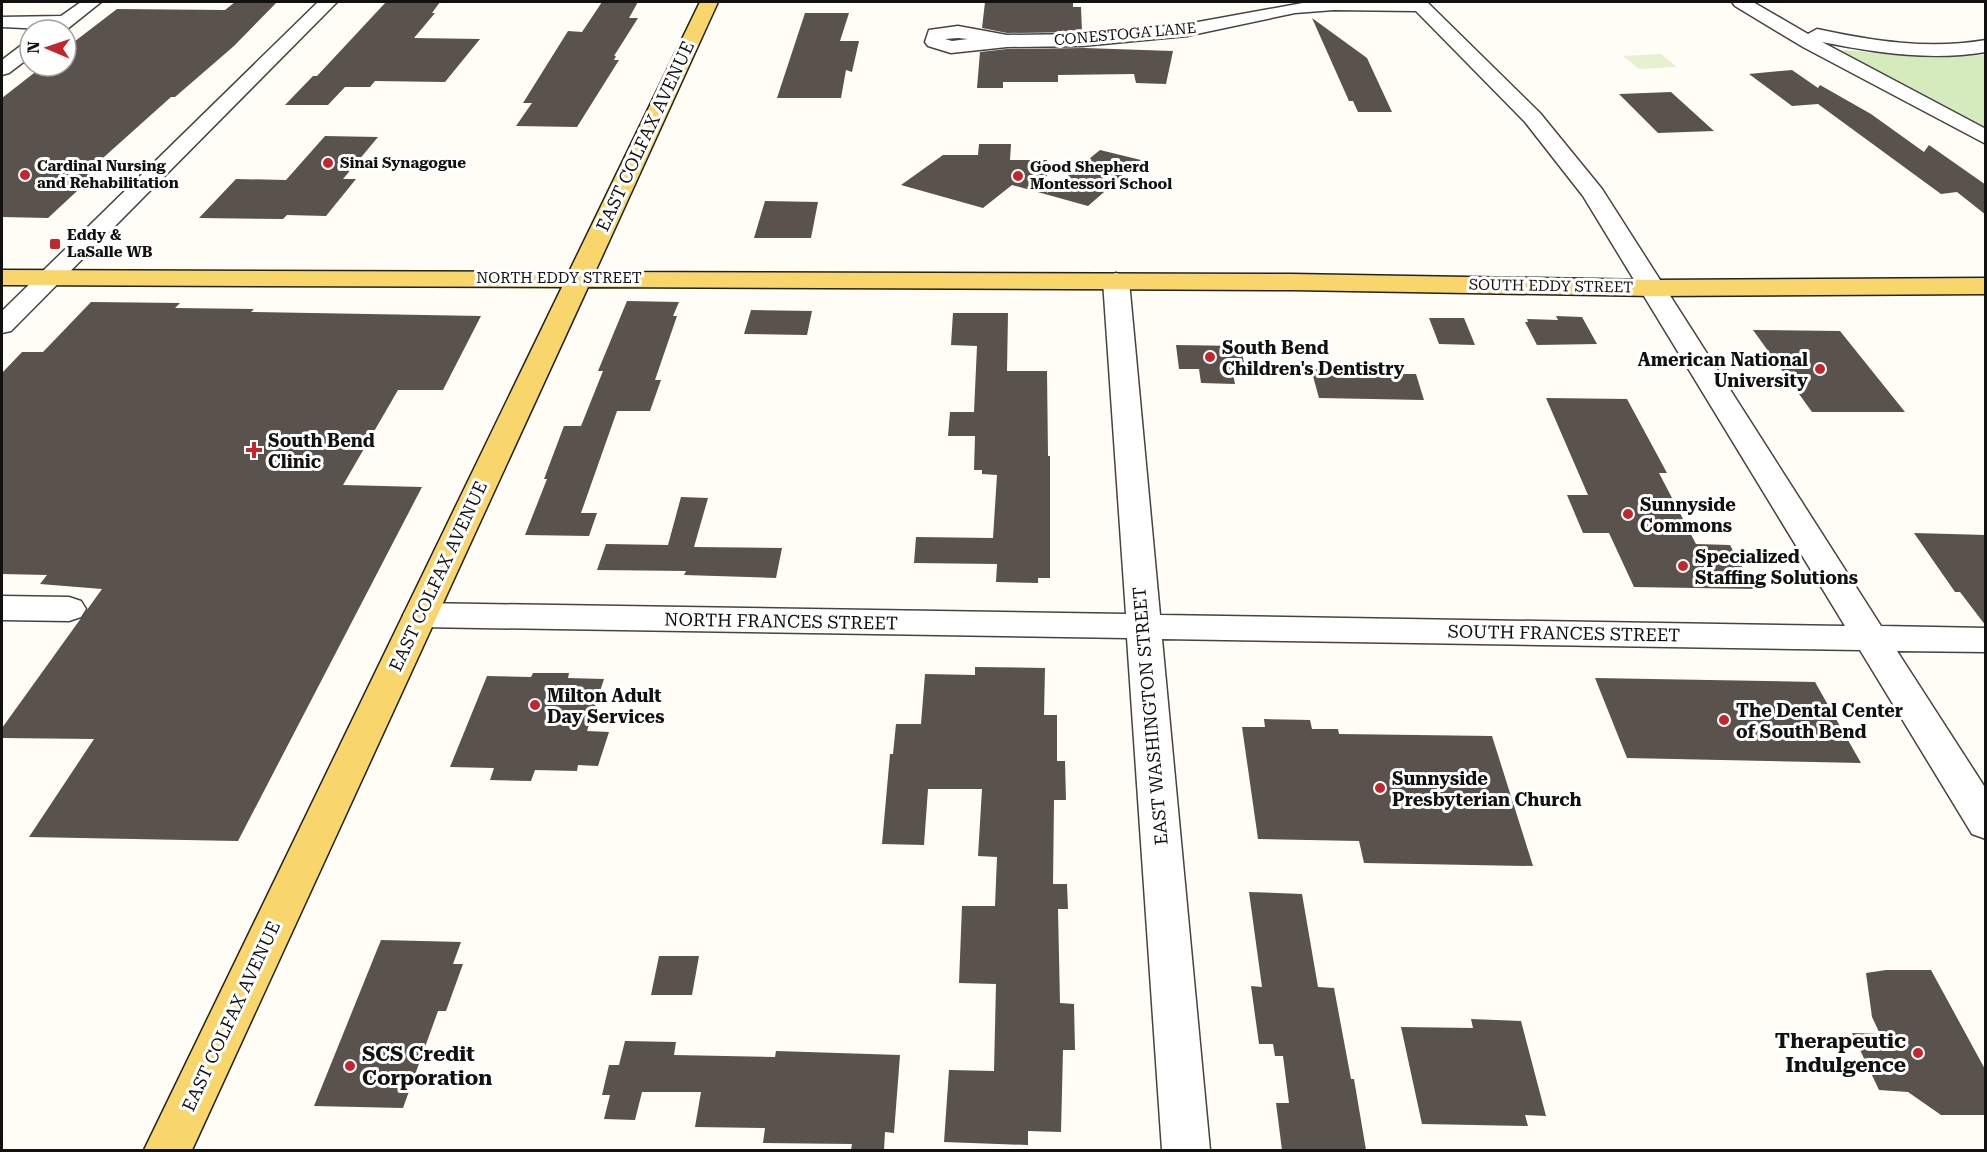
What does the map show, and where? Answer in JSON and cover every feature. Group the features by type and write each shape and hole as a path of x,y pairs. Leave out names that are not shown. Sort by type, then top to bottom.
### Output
{"main road":[{"name":"EAST COLFAX AVENUE","path":"168,1150 709,2"},
{"name":"NORTH EDDY STREET","path":"2,277 1116,281"},
{"name":"SOUTH EDDY STREET","path":"1116,281 1652,288 1986,286"}],"street":[{"path":"70,18 92,2"},
{"path":"2,325 328,2"},
{"path":"1741,2 1783,28 1986,138"},
{"path":"1419,4 1480,60 1557,145 1594,194 1986,823"},
{"name":"CONESTOGA LANE","path":"1007,41 1082,40 1156,34 1294,8 1419,4"},
{"path":"2,21 18,22"},
{"path":"1783,28 1854,43 1925,51 1986,46"},
{"path":"2,69 18,57"},
{"name":"EAST WASHINGTON STREET","path":"1116,281 1186,1150"},
{"path":"2,608 69,609"},
{"name":"NORTH FRANCES STREET","path":"420,615 1142,626"},
{"name":"SOUTH FRANCES STREET","path":"1142,626 1986,640"}],"green space":[{"path":"1841,51 1920,57 1985,55 1985,131"},
{"path":"1661,54 1677,67 1639,69 1623,56"}],"building":[{"path":"235,2 277,2 234,46 175,97 171,97 94,166 104,166 48,218 2,217 2,98 28,78 78,78 78,39 117,9 225,10"},
{"path":"386,2 440,2 432,13 435,13 414,38 480,39 445,82 375,81 370,87 345,87 328,105 285,105 313,76 317,76"},
{"path":"602,2 638,2 629,18 638,18 614,56 616,56 614,60 619,60 577,127 516,126 532,103 523,103 568,31 582,32"},
{"path":"985,2 1073,3 1073,7 1081,7 1082,32 1007,33 982,28"},
{"path":"805,13 849,13 840,41 859,41 852,72 846,70 841,98 777,98"},
{"path":"1312,18 1367,58 1392,112 1358,112 1353,101 1349,101"},
{"path":"1084,48 1173,51 1166,84 1136,83 1134,74 1058,75 1058,82 1003,82 1003,88 977,88 980,52 1007,49"},
{"path":"1792,70 1818,88 1820,85 1871,114 1924,152 1929,145 1986,185 1986,215 1957,192 1941,194 1818,104 1792,106 1749,74"},
{"path":"1671,92 1714,131 1658,133 1619,94"},
{"name":"Sinai Synagogue","path":"325,136 378,137 343,179 356,179 326,216 287,215 283,219 199,218 236,179 286,180"},
{"name":"Good Shepherd Montessori School","path":"979,144 1011,144 1010,160 1047,160 1047,193 1100,150 1141,160 1088,206 1012,185 983,208 901,185 943,155 978,155"},
{"path":"765,201 818,202 811,238 754,238"},
{"path":"627,301 679,302 673,316 677,316 655,380 661,380 650,411 617,411 581,513 597,513 589,536 525,535 547,479 544,479 564,426 581,426 603,371 598,371"},
{"path":"91,302 180,303 175,308 254,309 251,312 481,316 443,390 398,390 343,485 422,487 238,841 29,837 94,739 2,738 2,728 102,589 40,584 47,575 2,574 2,373 22,352 43,352"},
{"path":"751,310 812,311 807,335 744,334"},
{"path":"953,313 1008,313 1007,371 1047,371 1050,578 1038,578 1038,583 996,582 997,564 914,563 916,537 993,538 997,475 982,474 982,470 974,470 975,436 948,436 950,412 974,412 977,346 951,345"},
{"path":"1556,316 1582,317 1597,344 1537,345 1525,322 1528,322 1527,319 1558,320"},
{"path":"1429,318 1464,318 1475,345 1439,344"},
{"name":"American National University","path":"1753,330 1840,331 1905,412 1812,412"},
{"name":"South Bend Children's Dentistry","path":"1176,345 1241,346 1245,369 1232,369 1235,384 1201,383 1199,369 1179,369"},
{"path":"1311,369 1384,370 1385,374 1416,374 1424,400 1319,398"},
{"path":"1546,398 1627,399 1667,473 1659,473 1696,544 1730,545 1754,589 1634,587 1609,533 1583,533 1567,495 1588,495"},
{"path":"681,497 708,498 694,547 782,548 776,578 684,575 686,571 597,570 606,544 668,545"},
{"path":"1914,533 1986,535 1986,626 1960,592 1955,592"},
{"path":"975,667 1045,668 1044,715 1057,715 1057,761 1065,761 1066,800 1054,800 1053,884 1067,884 1068,909 1058,909 1060,1003 1074,1004 1075,1050 1063,1050 1061,1132 1028,1131 1028,1145 944,1142 949,1070 994,1071 996,984 959,983 962,906 995,906 997,857 978,856 982,789 928,789 924,845 882,844 890,754 893,754 896,724 921,724 925,674 975,675"},
{"name":"Milton Adult Day Services","path":"533,673 569,673 568,678 604,679 587,731 609,732 598,766 578,765 577,771 535,770 531,781 490,780 494,768 450,767 487,676 531,677"},
{"name":"The Dental Center of South Bend","path":"1595,678 1815,682 1861,763 1627,758"},
{"name":"Sunnyside Presbyterian Church","path":"1264,719 1310,720 1312,729 1338,729 1339,734 1492,736 1533,866 1364,863 1359,841 1258,839 1242,727 1265,727"},
{"path":"1249,892 1302,894 1318,987 1334,988 1351,1079 1354,1079 1366,1150 1282,1150 1276,1103 1289,1103 1283,1056 1275,1056 1273,1044 1259,1044 1251,986 1262,987"},
{"path":"381,940 461,942 453,964 463,964 446,1011 438,1011 403,1108 314,1106"},
{"path":"659,956 699,956 692,995 651,995"},
{"name":"Therapeutic Indulgence","path":"1886,970 1931,970 1986,1071 1986,1115 1941,1115 1908,1092 1879,1090 1852,1033 1880,1034 1872,1017 1866,973"},
{"path":"1471,1019 1521,1021 1546,1116 1525,1115 1528,1126 1422,1124 1401,1027 1473,1028"},
{"path":"625,1041 676,1042 674,1055 775,1057 776,1051 900,1055 894,1133 885,1132 884,1150 851,1150 852,1144 763,1143 765,1128 695,1127 701,1092 642,1092 635,1120 604,1119 610,1095 602,1095 609,1065 619,1065"}],"place":[{"name":"Sinai Synagogue","path":"328,163"},
{"name":"Cardinal Nursing and Rehabilitation","path":"25,175"},
{"name":"Good Shepherd Montessori School","path":"1018,176"},
{"name":"Eddy & LaSalle WB","path":"55,244"},
{"name":"South Bend Children's Dentistry","path":"1210,357"},
{"name":"American National University","path":"1820,369"},
{"name":"South Bend Clinic","path":"254,450"},
{"name":"Sunnyside Commons","path":"1628,514"},
{"name":"Specialized Staffing Solutions","path":"1683,566"},
{"name":"Milton Adult Day Services","path":"535,705"},
{"name":"The Dental Center of South Bend","path":"1724,720"},
{"name":"Sunnyside Presbyterian Church","path":"1380,788"},
{"name":"Therapeutic Indulgence","path":"1918,1053"},
{"name":"SCS Credit Corporation","path":"350,1066"}]}
